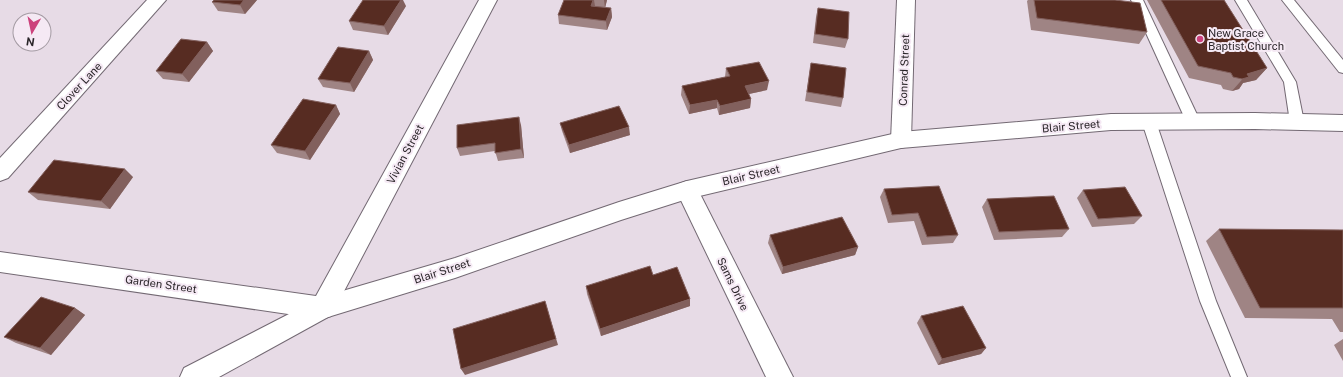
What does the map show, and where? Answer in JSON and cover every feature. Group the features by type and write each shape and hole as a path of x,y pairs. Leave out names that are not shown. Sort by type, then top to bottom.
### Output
{"street":[{"name":"Clover Lane","path":"0,172 158,0"},
{"name":"Vivian Street","path":"322,308 488,0"},
{"name":"Conrad Street","path":"901,140 906,0"},
{"name":"Blair Street","path":"193,377 322,308 454,268 618,211 687,190 901,140 1111,122 1193,121 1343,123"},
{"name":"Sams Drive","path":"687,190 780,377"},
{"name":"Garden Street","path":"0,262 322,308"}],"lane":[{"path":"1137,0 1193,121"},
{"path":"1241,0 1290,82 1297,122"},
{"path":"1288,0 1343,69"},
{"path":"1149,122 1208,301 1239,377"}],"building":[{"path":"214,0 244,0 240,5 212,2"},
{"path":"363,0 401,0 384,26 349,21"},
{"path":"564,0 593,0 591,6 611,8 606,21 558,15"},
{"path":"1034,0 1115,0 1140,3 1147,32 1037,18"},
{"name":"New Grace Baptist Church","path":"1161,0 1224,0 1267,68 1247,74 1249,77 1242,79 1233,77 1231,73 1198,66"},
{"path":"818,8 849,12 848,39 815,34"},
{"path":"181,39 207,42 182,74 156,71"},
{"path":"338,47 369,51 350,83 318,79"},
{"path":"759,62 769,81 745,86 751,99 720,106 717,100 690,105 682,86 730,76 726,68"},
{"path":"811,63 846,68 843,98 807,92"},
{"path":"303,99 336,105 305,151 271,145"},
{"path":"619,106 629,127 569,145 560,123"},
{"path":"519,117 521,149 495,153 495,143 457,148 457,125"},
{"path":"54,160 125,169 101,201 28,192"},
{"path":"939,186 958,235 927,237 918,213 892,215 884,189"},
{"path":"1125,187 1142,216 1098,219 1083,190"},
{"path":"1054,196 1069,229 999,232 987,199"},
{"path":"842,217 858,247 783,267 770,235"},
{"path":"1219,229 1343,230 1343,308 1260,308"},
{"path":"650,266 653,275 677,267 690,299 600,329 586,286"},
{"path":"41,297 75,308 40,348 4,337"},
{"path":"545,301 556,339 461,369 453,329"},
{"path":"963,306 986,348 942,359 921,316"}],"place":[{"name":"New Grace Baptist Church","path":"1200,39"}]}
